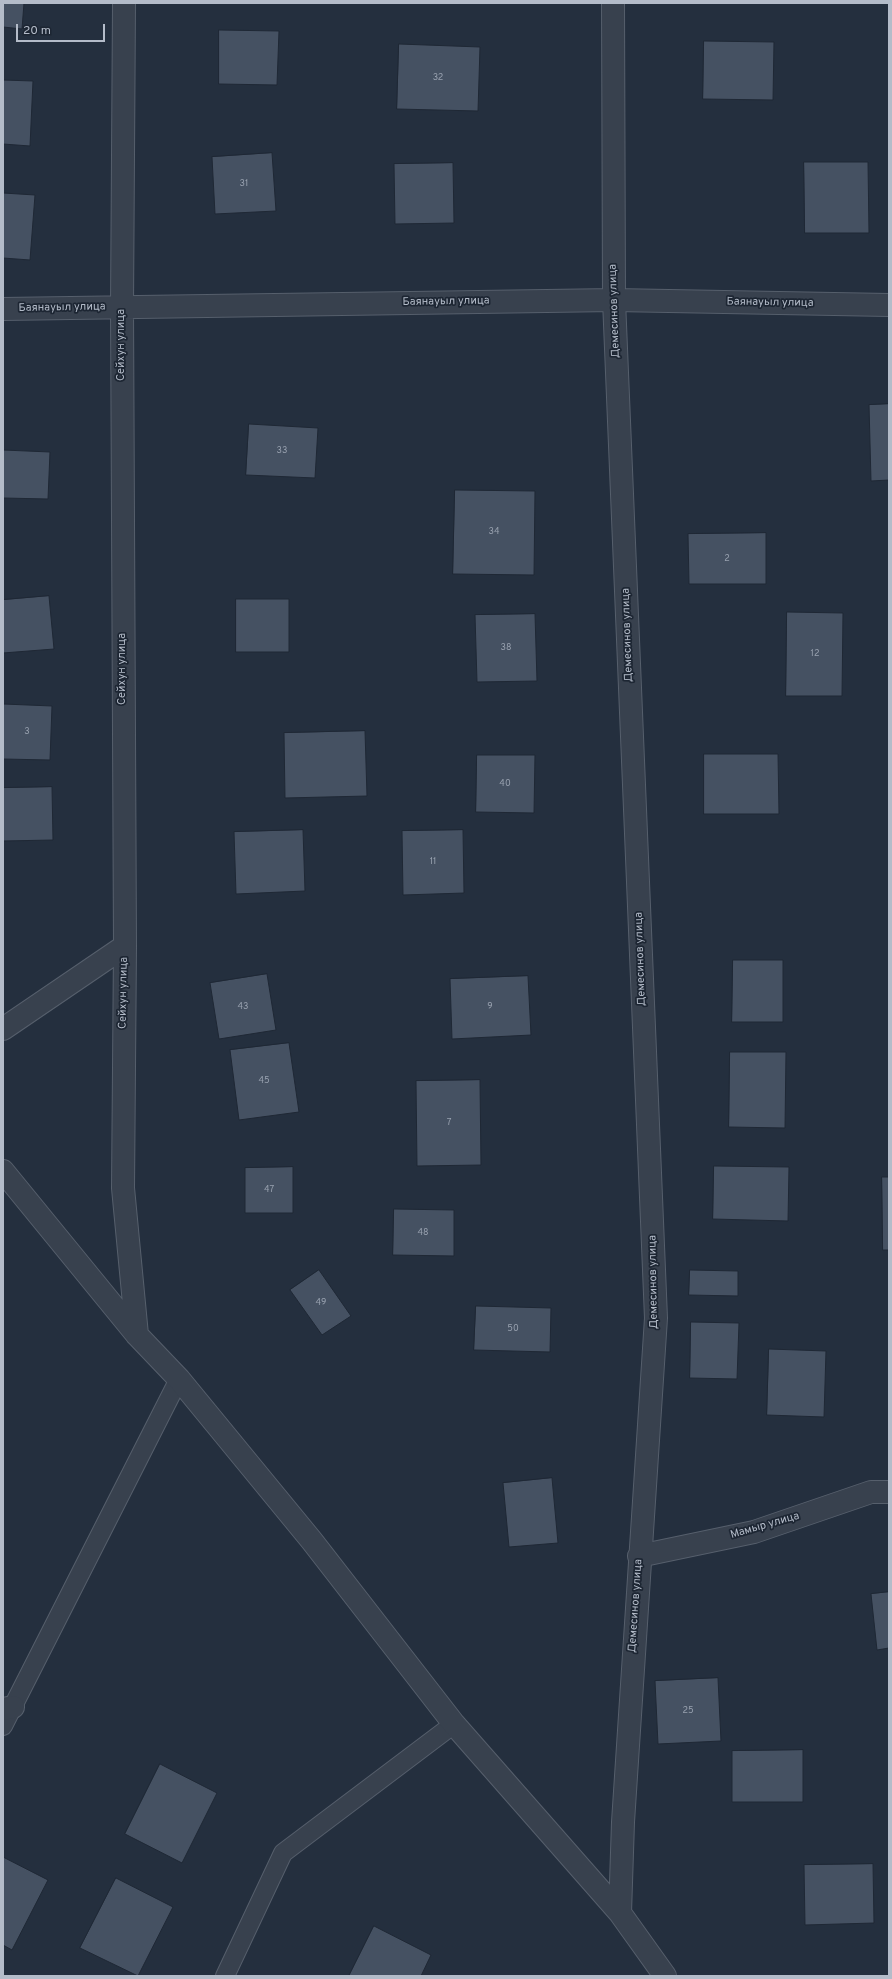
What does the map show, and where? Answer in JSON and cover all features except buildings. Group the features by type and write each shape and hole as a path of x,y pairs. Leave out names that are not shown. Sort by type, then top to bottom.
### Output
{"street":[{"name":"Сейхун улица","path":"124,3 122,307 125,946 123,1188 137,1335"},
{"name":"Демесинов улица","path":"613,3 614,300 656,1318 623,1814 620,1914"},
{"name":"Баянауыл улица","path":"3,309 614,300 889,305"},
{"path":"3,1029 125,946"},
{"path":"3,1171 137,1335 179,1379 312,1541 454,1724 620,1914 665,1976"},
{"name":"Мамыр улица","path":"639,1556 754,1532 871,1492 889,1492"}],"lane":[{"path":"3,1726 8,1708 179,1379"},
{"path":"225,1976 283,1854 454,1724"}]}
